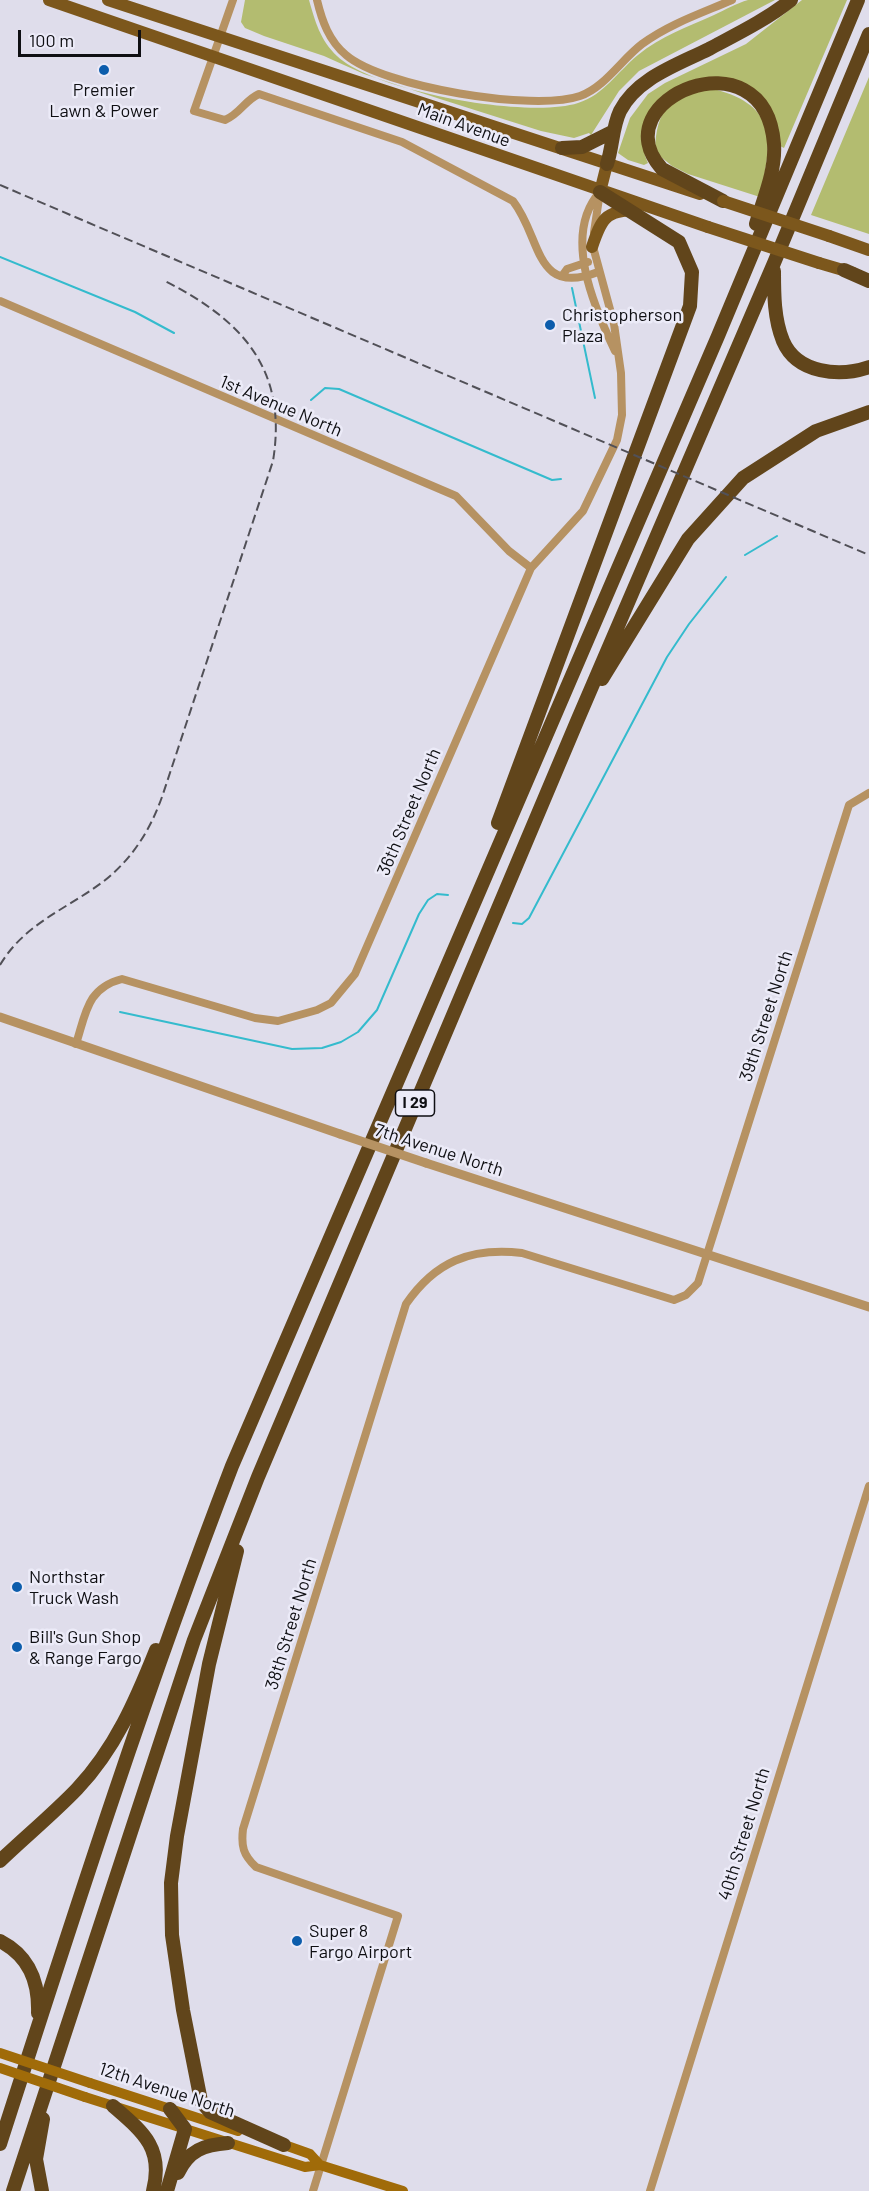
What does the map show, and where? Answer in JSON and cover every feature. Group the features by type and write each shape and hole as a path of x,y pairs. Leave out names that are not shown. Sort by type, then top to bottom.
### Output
{"highway":[{"path":"608,164 614,142 612,132 628,98 644,83 749,28 791,0"},
{"name":"I 29","path":"0,2144 185,1588 232,1466 730,306 858,0"},
{"name":"I 29","path":"13,2191 194,1640 258,1477 578,719 774,263 869,34"},
{"path":"723,201 662,169 655,160 649,145 649,131 653,118 662,106 673,94 698,84 730,85 754,100 767,114 774,146 768,185 730,306"},
{"path":"562,148 582,147 612,132"},
{"path":"460,935 487,851 529,746 690,306 692,272 679,242 600,192"},
{"path":"774,263 774,298 784,342 790,350 813,368 825,372 854,372 869,367"},
{"path":"844,270 869,280"},
{"path":"578,719 688,539 743,478 773,456 816,431 869,412"},
{"path":"258,1477 222,1604 179,1825 171,1883 172,1935 185,2022 201,2101 210,2112 284,2145"},
{"path":"0,1861 78,1788 102,1757 136,1700 185,1588"},
{"path":"0,1941 17,1952 29,1966 37,1989 37,2029"},
{"path":"42,2191 36,2159 48,2082"},
{"path":"113,2106 139,2128 151,2145 157,2158 153,2191"},
{"path":"168,2191 185,2129 170,2109"},
{"path":"168,2191 184,2159 207,2145 228,2143"}],"main road":[{"name":"Main Avenue","path":"49,0 343,100 600,192 844,270"},
{"name":"Main Avenue","path":"108,0 869,250"},
{"path":"600,192 608,164"},
{"path":"594,253 601,221 611,214 628,210 657,210"},
{"name":"12th Avenue North","path":"0,2053 310,2154 320,2165"},
{"name":"12th Avenue North","path":"0,2068 305,2167 320,2165 403,2191"}],"street":[{"path":"233,0 194,111 225,120 240,111 250,98 258,94 402,142 513,201 525,217 540,261 551,272 571,279 598,272"},
{"path":"317,0 328,33 347,56 359,64 453,93 548,101 565,100 591,90 645,42 682,21 732,0"},
{"name":"36th Street North","path":"76,1044 96,991 108,983 122,979 255,1018 278,1021 316,1010 337,997 356,974 531,568 583,511 617,440 622,415 614,324 594,253 600,192"},
{"name":"36th Street North","path":"600,192 591,202 582,238 588,276 604,328 618,358"},
{"path":"562,276 567,268 585,262 594,253"},
{"name":"1st Avenue North","path":"0,301 456,496 509,551 531,568"},
{"name":"39th Street North","path":"708,1257 724,1199 849,805 867,792"},
{"name":"7th Avenue North","path":"0,1017 426,1163 708,1257 869,1307"},
{"name":"38th Street North","path":"313,2191 398,1916 256,1867 245,1856 242,1843 243,1829 406,1305 436,1269 458,1259 481,1253 504,1251 522,1253 674,1300 686,1295 698,1283 708,1257"},
{"name":"40th Street North","path":"650,2191 869,1485"}],"green space":[{"path":"245,0 309,0 319,30 331,50 356,69 381,80 324,56 245,28 241,22"},
{"path":"775,0 639,71 619,91 591,135 589,133 574,138 541,131 395,84 453,99 490,105 555,107 578,103 596,94 638,55 665,37 744,1"},
{"path":"802,0 847,0 784,148 780,146 775,121 769,111 715,78 684,86 658,104 649,116 644,130 643,146 648,163 644,165 628,160 618,153 630,118 648,94 665,83 746,44"},
{"path":"869,77 869,234 811,215"},
{"path":"714,89 735,96 750,105 760,116 766,129 767,159 760,197 688,174 672,166 655,152 659,124 669,106 687,95"}],"waterway":[{"path":"0,257 135,312 174,333"},
{"path":"572,288 595,398"},
{"path":"311,400 325,388 339,389 552,480 561,479"},
{"path":"745,555 777,536"},
{"path":"513,923 522,924 529,918 667,657 689,624 726,577"},
{"path":"120,1012 292,1049 322,1048 341,1042 358,1032 377,1010 419,914 428,900 437,894 448,895"}],"railway":[{"path":"0,185 869,555"},
{"path":"0,965 10,950 34,927 90,891 124,863 147,831 163,794 273,461 276,428 273,400 266,374 254,351 237,331 216,313 165,281"}],"place":[{"name":"Premier Lawn & Power","path":"104,70"},
{"name":"Christopherson Plaza","path":"550,325"},
{"name":"Northstar Truck Wash","path":"17,1587"},
{"name":"Bill's Gun Shop & Range Fargo","path":"17,1647"},
{"name":"Super 8 Fargo Airport","path":"297,1941"}]}
